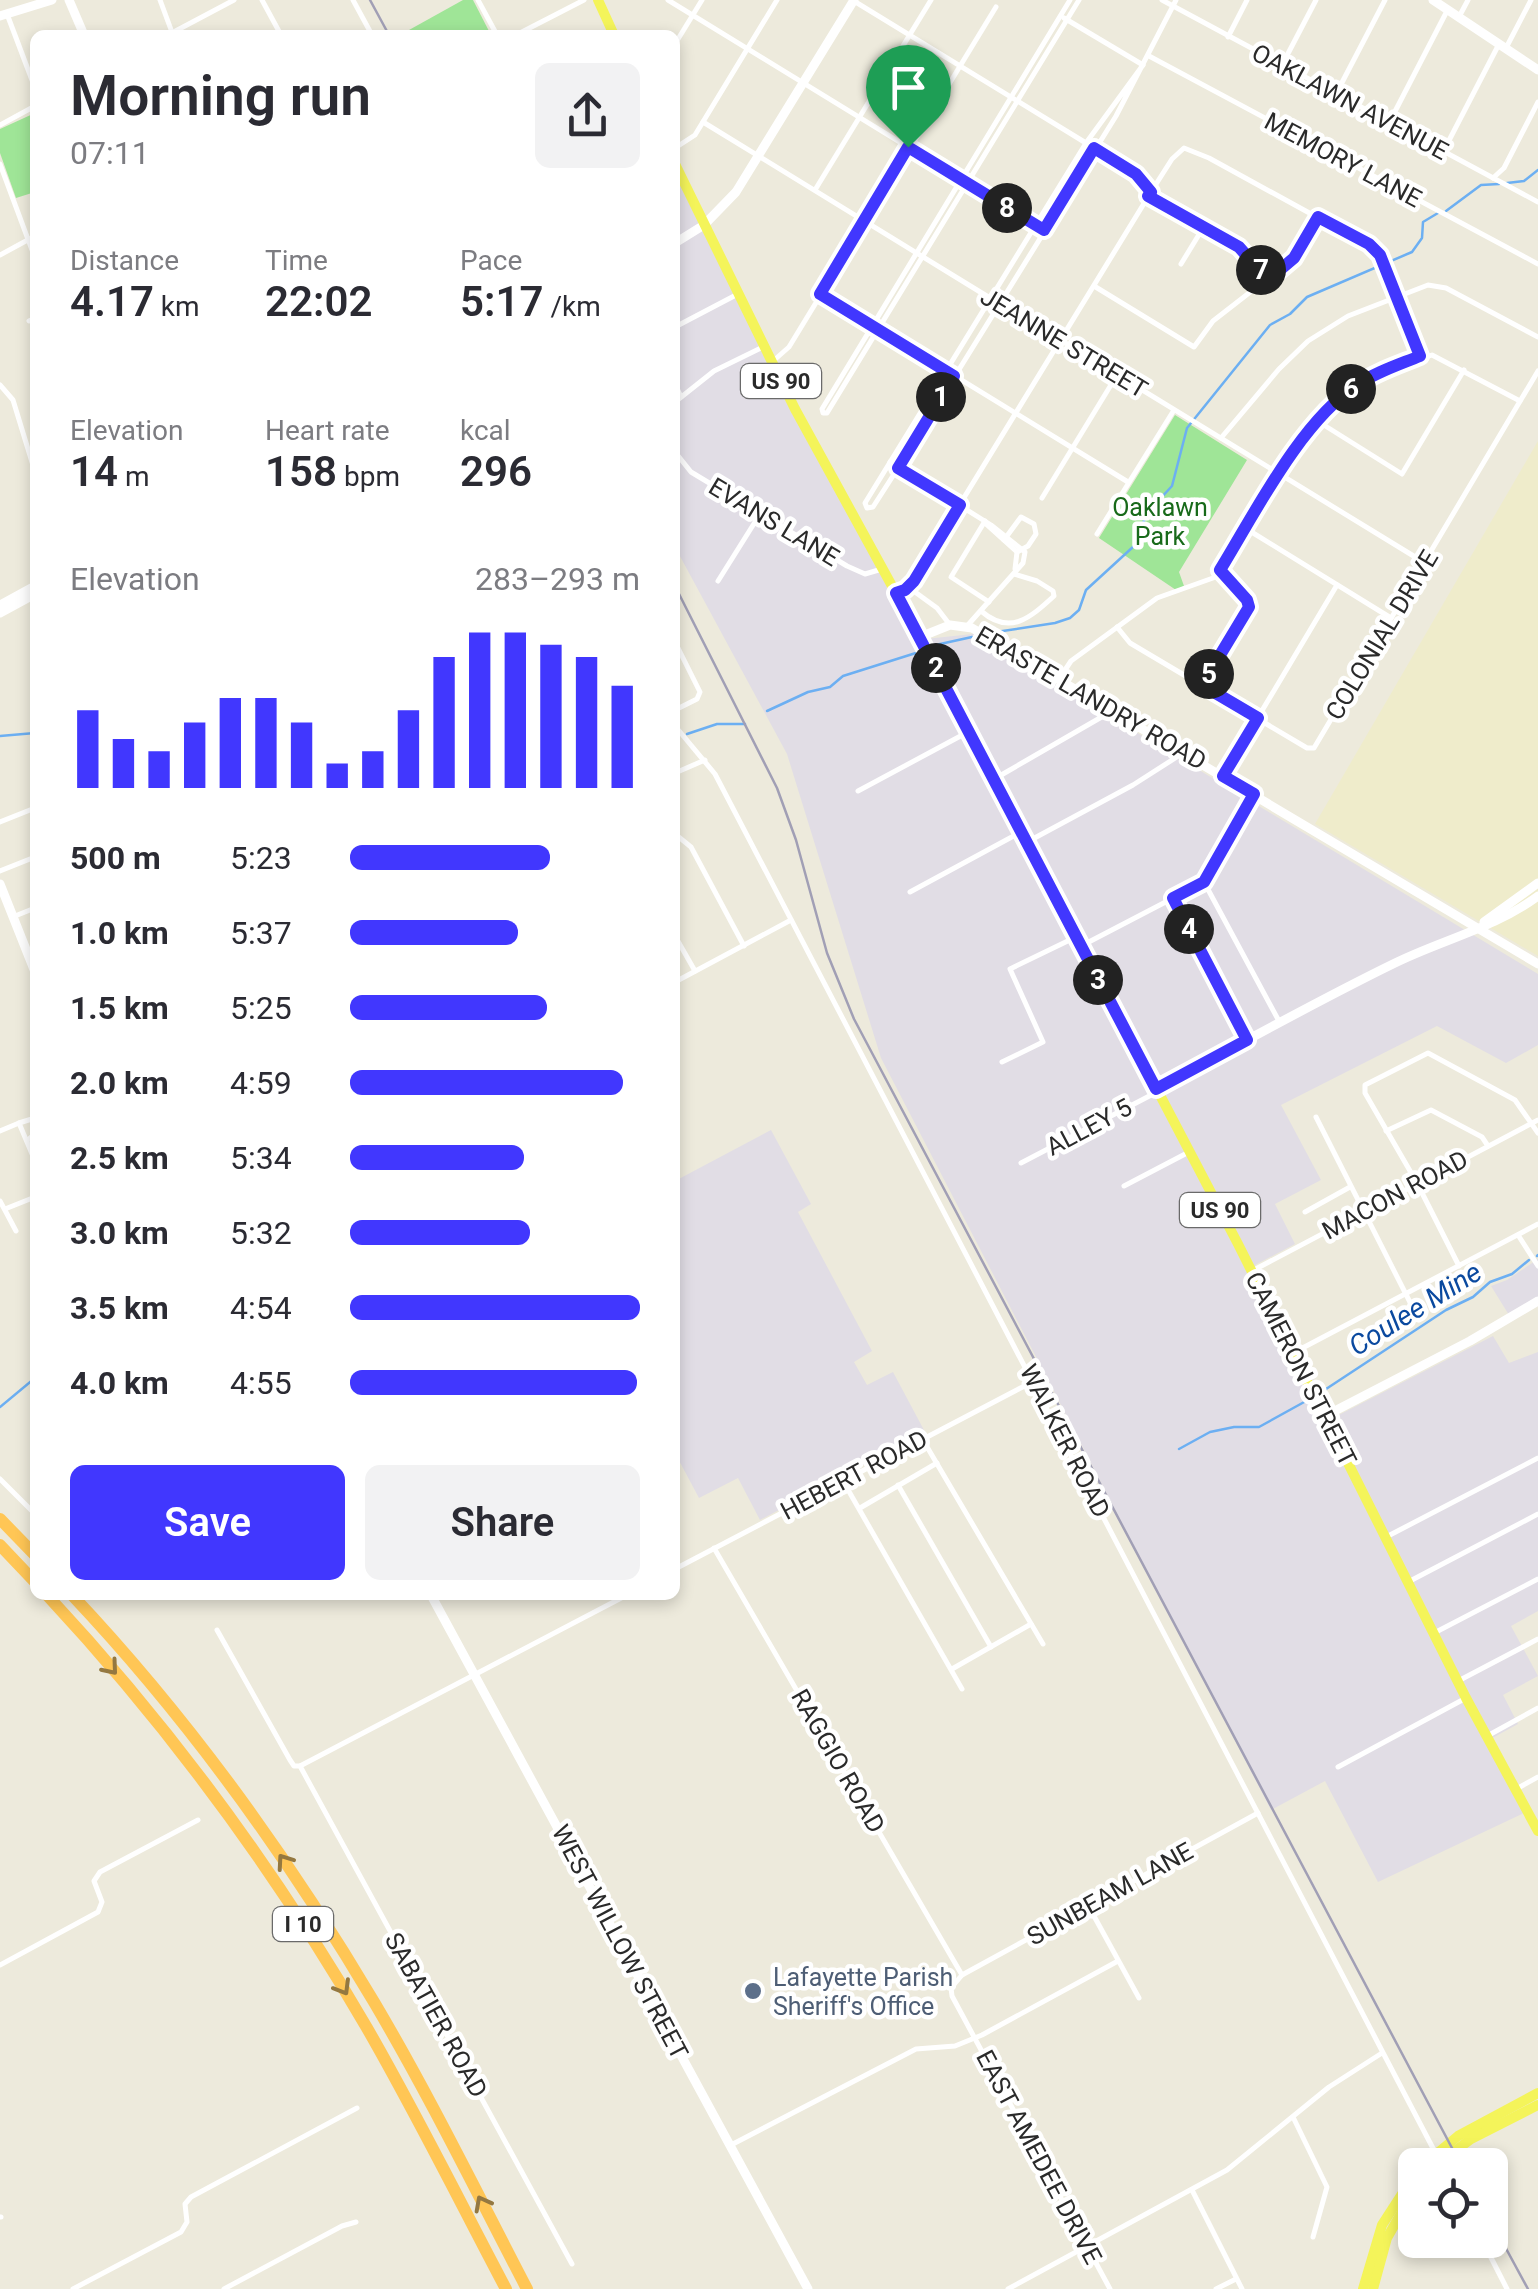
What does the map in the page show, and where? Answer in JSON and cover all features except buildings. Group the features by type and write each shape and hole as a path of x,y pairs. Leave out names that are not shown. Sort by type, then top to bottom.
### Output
{"highway":[{"path":"0,1519 30,1550"},
{"path":"0,1545 30,1577"},
{"name":"I 10","path":"51,1600 179,1750 292,1907 367,2029 506,2289"},
{"name":"I 10","path":"76,1600 195,1740 317,1911 409,2065 527,2289"}],"main road":[{"path":"4,15 52,0"},
{"path":"70,0 82,30"},
{"path":"598,0 612,30"},
{"path":"680,240 704,225 736,192 853,0"},
{"path":"1433,0 1538,70"},
{"name":"CAMERON STREET","path":"680,175 772,362 1190,1152 1466,1698 1538,1831"},
{"path":"0,604 30,589"},
{"path":"0,613 30,597"},
{"name":"ERASTE LANDRY ROAD","path":"920,637 950,624 966,626 1538,964"},
{"path":"1478,927 1538,883"},
{"path":"0,884 30,954"},
{"path":"1156,1090 1392,964 1496,922 1538,896"},
{"path":"1325,1416 1538,1302"},
{"name":"WEST WILLOW STREET","path":"435,1600 808,2289"},
{"path":"1444,2148 1458,2136 1538,2093"},
{"path":"1461,2148 1538,2104"},
{"path":"1362,2289 1374,2242 1398,2199"},
{"path":"1373,2289 1387,2238 1398,2215"}],"street":[{"path":"160,0 170,30"},
{"path":"178,30 234,0"},
{"path":"262,0 278,30"},
{"path":"354,0 369,30"},
{"path":"478,0 494,30"},
{"path":"526,30 584,0"},
{"path":"668,0 1044,230"},
{"path":"680,36 702,0"},
{"path":"680,145 691,139 703,122 777,0"},
{"path":"853,0 1136,174 1150,194 1246,252 1268,280"},
{"path":"814,190 931,0"},
{"path":"1064,18 1070,0"},
{"path":"875,328 823,413 826,413 1064,18 1079,0"},
{"name":"OAKLAWN AVENUE","path":"1162,0 1175,3 1228,36 1538,202"},
{"path":"1228,36 1247,0"},
{"path":"1282,65 1316,0"},
{"path":"1336,94 1385,0"},
{"path":"1460,15 1468,0"},
{"path":"1443,152 1531,0"},
{"path":"1144,65 1086,142 865,503 867,508 872,507 898,468 1134,87 1175,3"},
{"path":"772,362 788,347 996,6"},
{"path":"1390,123 1449,9"},
{"path":"4,15 30,76"},
{"path":"1064,18 1144,65"},
{"name":"MEMORY LANE","path":"1149,56 1538,264"},
{"path":"1494,178 1504,168 1538,102"},
{"path":"0,125 30,109"},
{"name":"JEANNE STREET","path":"703,122 1425,562"},
{"path":"896,593 914,581 1150,194 1172,159 1184,148 1375,249 1420,356"},
{"path":"0,164 30,233"},
{"path":"1094,286 1194,347 1212,321 1294,258 1318,217"},
{"path":"1181,264 1203,228"},
{"path":"0,254 30,239"},
{"path":"1221,438 1278,369 1308,341 1348,316 1428,285 1438,285 1538,337"},
{"path":"680,324 739,294"},
{"path":"820,294 1128,482"},
{"path":"680,398 714,372 764,346"},
{"path":"1059,679 1071,661 1157,598 1202,584 1220,570 1278,474 1319,422 1356,386 1420,356 1436,356 1520,401"},
{"path":"1319,422 1402,474 1464,370"},
{"name":"COLONIAL DRIVE","path":"1117,627 1130,643 1307,748 1314,748 1538,372"},
{"path":"1042,498 1117,375"},
{"path":"0,386 13,400 30,456"},
{"path":"1097,534 1174,410"},
{"name":"EVANS LANE","path":"680,458 691,472 861,574 882,569"},
{"path":"890,462 960,505 1020,550"},
{"path":"718,580 760,514"},
{"path":"966,626 1014,574 1020,550 1037,532 1034,524 1020,517 1005,538"},
{"path":"984,522 952,577 989,602"},
{"path":"1245,528 1392,618"},
{"path":"1202,685 1249,607 1220,570"},
{"path":"981,611 996,622 1016,623 1054,596 1053,591 1037,581 1014,574"},
{"name":"ERASTE LANDRY ROAD","path":"914,581 915,592 937,608 950,624"},
{"path":"1223,776 1337,585"},
{"path":"680,651 700,688 697,699 680,708"},
{"path":"993,780 1112,710"},
{"name":"WALKER ROAD","path":"680,732 704,760 791,920 1430,2148"},
{"path":"858,791 968,732"},
{"path":"910,892 1133,785 1183,752"},
{"path":"680,771 704,760"},
{"path":"1002,1062 1043,1042 1010,969 1078,942 1204,882 1254,794"},
{"path":"0,822 30,810"},
{"path":"680,837 690,844 744,946"},
{"path":"0,871 30,859"},
{"path":"1204,882 1280,1023"},
{"path":"1173,898 1247,1040"},
{"path":"13,917 30,910"},
{"path":"680,979 791,920"},
{"path":"680,945 695,971"},
{"path":"1459,1266 1365,1093 1365,1085 1428,1052 1515,1100 1535,1121 1538,1133"},
{"name":"ALLEY 5","path":"1021,1163 1156,1090"},
{"path":"1386,1131 1431,1110 1482,1138 1488,1146"},
{"path":"1316,1117 1419,1320"},
{"path":"0,1131 30,1119"},
{"name":"MACON ROAD","path":"1252,1271 1535,1121"},
{"path":"19,1122 30,1137"},
{"path":"1124,1186 1190,1152"},
{"path":"1305,1212 1351,1186"},
{"path":"5,1209 30,1199"},
{"path":"0,1200 16,1230"},
{"path":"1294,1353 1538,1224"},
{"path":"1518,1234 1538,1266"},
{"name":"HEBERT ROAD","path":"680,1566 1034,1381"},
{"path":"922,1440 1042,1644"},
{"path":"1385,1538 1538,1458"},
{"path":"860,1508 937,1463"},
{"path":"0,1479 30,1509"},
{"path":"842,1481 962,1688"},
{"path":"898,1485 991,1647"},
{"path":"1408,1582 1538,1514"},
{"name":"RAGGIO ROAD","path":"714,1548 962,1975"},
{"path":"1433,1633 1538,1579"},
{"path":"300,1766 616,1600"},
{"path":"952,1669 1031,1624"},
{"name":"SABATIER ROAD","path":"217,1630 292,1762 300,1766 572,2264"},
{"path":"1458,1682 1538,1639"},
{"path":"1338,1767 1466,1698"},
{"path":"1486,1737 1538,1708"},
{"path":"1515,1790 1538,1777"},
{"name":"SUNBEAM LANE","path":"962,1975 1258,1813"},
{"path":"0,1965 98,1912 102,1902 94,1881 100,1872 198,1820"},
{"path":"1088,1906 1138,1998"},
{"path":"731,2146 916,2049 955,2046 975,2038 1118,1961"},
{"name":"EAST AMEDEE DRIVE","path":"962,1975 952,1984 952,1996 1110,2289"},
{"path":"1008,2289 1239,2162 1346,2075 1382,2053"},
{"path":"74,2289 181,2232 187,2222 185,2204 191,2197 357,2108"},
{"path":"1293,2116 1327,2187 1313,2237"},
{"path":"1192,2190 1242,2289"},
{"path":"224,2289 356,2222"},
{"path":"1491,2258 1507,2289"},
{"path":"1216,2289 1237,2278"}],"shaded area":[{"path":"680,181 916,640 973,634 1538,974 1538,1045 1506,1063 1437,1026 1281,1105 1321,1180 1275,1204 1295,1244 1255,1265 1333,1418 1493,1336 1509,1363 1538,1352 1538,1611 1511,1626 1538,1676 1503,1695 1518,1724 1485,1742 1524,1813 1378,1882 1325,1781 1271,1810 881,1058 787,754 680,556"},
{"path":"1538,441 1538,956 1315,824"},
{"path":"771,1130 811,1204 798,1212 872,1351 854,1362 867,1385 893,1372 925,1432 760,1520 738,1478 699,1498 680,1462 680,1178"},
{"path":"1538,1259 1538,1300 1509,1315 1491,1286"}],"green space":[{"path":"463,0 473,0 488,30 409,30"},
{"path":"30,115 30,194 16,198 0,153 0,129"},
{"name":"Oaklawn Park","path":"1175,415 1247,460 1179,572 1184,586 1176,590 1099,538"}],"waterway":[{"path":"1507,183 1524,181 1538,170"},
{"path":"1446,211 1481,185 1499,184"},
{"path":"996,632 1055,623 1079,610 1086,590 1134,546 1147,513 1172,486 1187,428 1270,325 1290,314 1307,297 1412,252 1422,238 1423,222 1438,213"},
{"path":"931,646 972,637"},
{"path":"767,711 808,692 830,687 843,676 919,652"},
{"path":"687,734 717,724 745,724"},
{"path":"0,736 30,733"},
{"name":"Coulee Mine","path":"1323,1391 1529,1260"},
{"path":"0,1407 30,1382"},
{"name":"Coulee Mine","path":"1179,1449 1210,1432 1259,1427 1306,1401"}],"railway":[{"path":"370,0 386,30"},
{"path":"680,596 777,788 796,840 827,953 854,1019 1452,2148"},
{"path":"1508,2252 1528,2289"}],"place":[{"name":"Lafayette Parish Sheriff's Office","path":"753,1991"}],"route":[{"path":"908,147 1044,230 1094,148 1142,178 1151,192 1148,196 1246,252 1268,280 1294,258 1318,217 1369,244 1380,255 1420,356 1376,374 1338,400 1286,460 1220,570 1249,607 1202,685 1258,718 1223,776 1254,794 1204,882 1173,898 1247,1040 1156,1089 896,593 914,581 960,505 898,468 954,376 820,294 908,147"}]}
